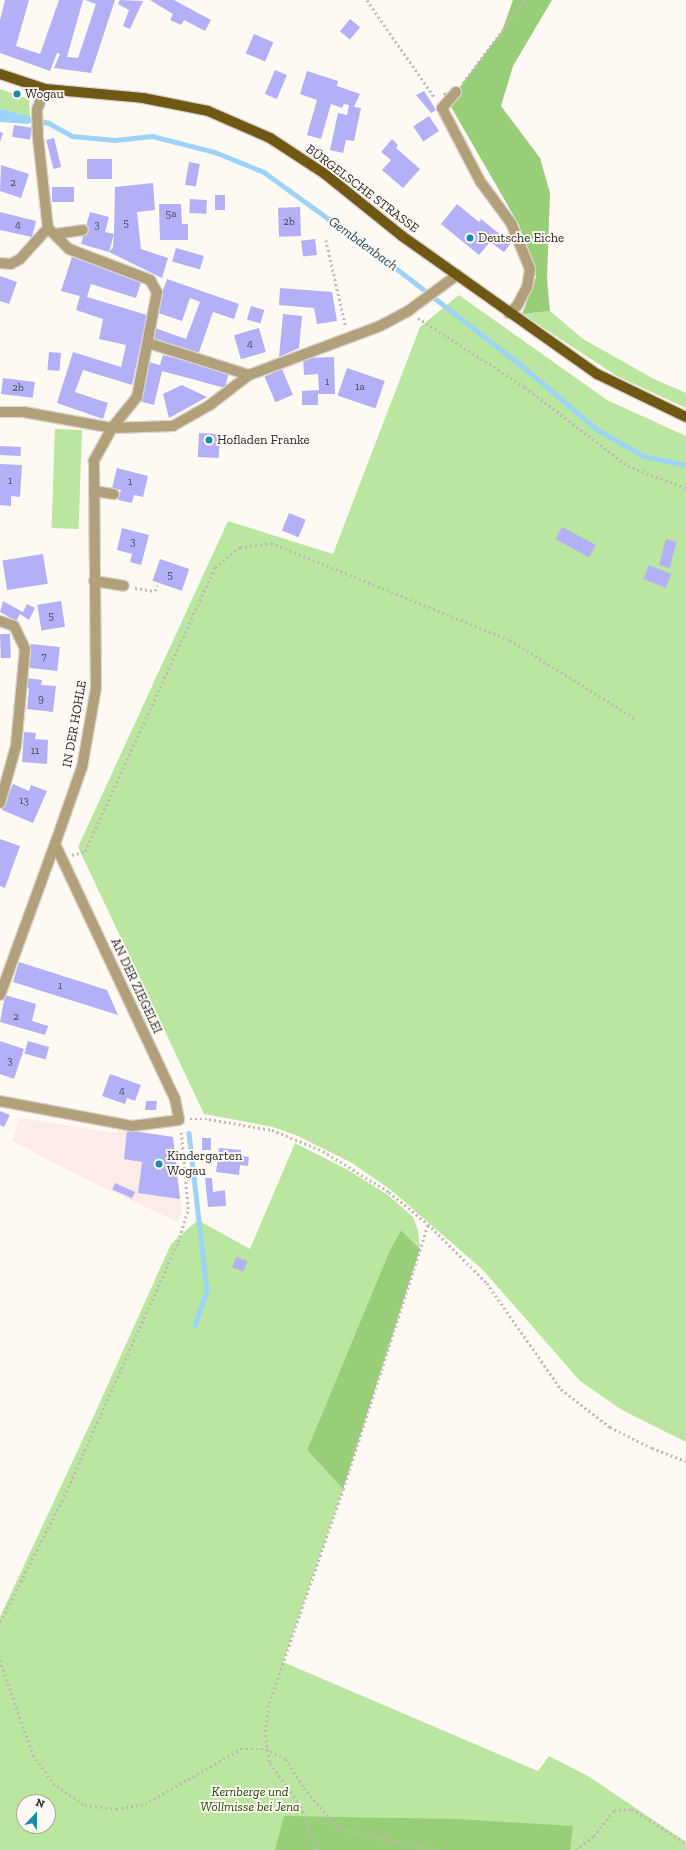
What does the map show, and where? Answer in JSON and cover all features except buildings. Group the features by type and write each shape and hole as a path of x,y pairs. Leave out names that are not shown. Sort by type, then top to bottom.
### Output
{"main road":[{"name":"BÜRGELSCHE STRASSE","path":"0,74 45,89 143,98 208,111 270,138 325,174 402,236 597,374 686,417"}],"street":[{"path":"45,89 38,110 38,138 52,231"},
{"path":"456,92 442,108 480,181 511,223 530,269 527,287 517,306 509,313"},
{"path":"0,263 11,264 20,259 52,231 83,230"},
{"name":"IN DER HOHLE","path":"52,231 69,249 150,280 157,292 137,397 112,428 94,461 96,688 82,767 55,844"},
{"path":"0,412 24,412 112,428 173,426 210,405 249,375 349,339 412,308 457,275"},
{"path":"148,343 249,375"},
{"path":"94,491 114,494"},
{"path":"94,581 124,586"},
{"path":"0,621 14,626 25,649 16,746 4,772 6,788 0,803"},
{"path":"0,995 55,844"},
{"name":"AN DER ZIEGELEI","path":"55,844 175,1099 179,1120"},
{"path":"0,1101 132,1126 179,1120"}],"path":[{"path":"367,0 442,108"},
{"path":"456,92 525,0"},
{"path":"326,240 349,339"},
{"path":"412,308 525,387 628,466 686,488"},
{"path":"62,859 85,851 215,567 240,547 271,543 510,640 636,718"},
{"path":"124,586 155,591 157,585"},
{"path":"0,1622 62,1501 178,1242 188,1209 179,1120 209,1119 272,1130 297,1140 350,1166 389,1192 428,1224 487,1283 561,1389 610,1427 652,1448 686,1461"},
{"path":"317,1850 300,1806 269,1762 266,1749 265,1732 269,1703 343,1489 428,1224"},
{"path":"0,1660 34,1755 53,1783 85,1805 116,1809 145,1804 241,1749 266,1749 286,1759 304,1788 339,1829 434,1850"},
{"path":"576,1850 594,1836 614,1810 632,1809 686,1843"}],"shaded area":[{"path":"19,1118 118,1133 118,1129 173,1137 182,1211 178,1222 96,1184 12,1141"}],"green space":[{"path":"513,0 552,0 513,66 501,106 540,158 550,193 547,279 550,311 522,314 536,277 519,225 443,93 456,92 502,31"},
{"path":"0,89 29,99 30,116 0,109"},
{"path":"459,295 607,400 686,436 686,1442 622,1410 580,1381 483,1270 391,1190 352,1163 298,1136 273,1127 204,1114 78,847 228,521 333,554 420,327"},
{"path":"550,311 583,339 654,379 686,393 686,408 617,376 522,314"},
{"path":"55,429 82,430 79,529 52,528"},
{"name":"Kernberge und Wöllmisse bei Jena","path":"295,1143 348,1170 388,1195 413,1217 418,1230 420,1249 401,1230 389,1252 307,1450 343,1489 283,1662 538,1771 549,1756 588,1776 686,1842 686,1850 0,1850 0,1617 96,1411 171,1244 198,1220 250,1249"},
{"path":"401,1230 420,1249 343,1489 307,1450 389,1252"},
{"path":"284,1816 456,1819 573,1826 570,1850 275,1850"}],"water":[{"path":"0,109 30,116 29,124 0,122"}],"waterway":[{"name":"Gembdenbach","path":"25,119 49,123 72,136 115,140 152,136 215,152 264,172 383,258 521,365 598,430 644,456 686,465"},
{"path":"189,1133 207,1291 195,1325"}],"place":[{"name":"Wogau","path":"17,94"},
{"name":"Deutsche Eiche","path":"470,238"},
{"name":"Hofladen Franke","path":"209,440"},
{"name":"Kindergarten Wogau","path":"159,1164"}]}
